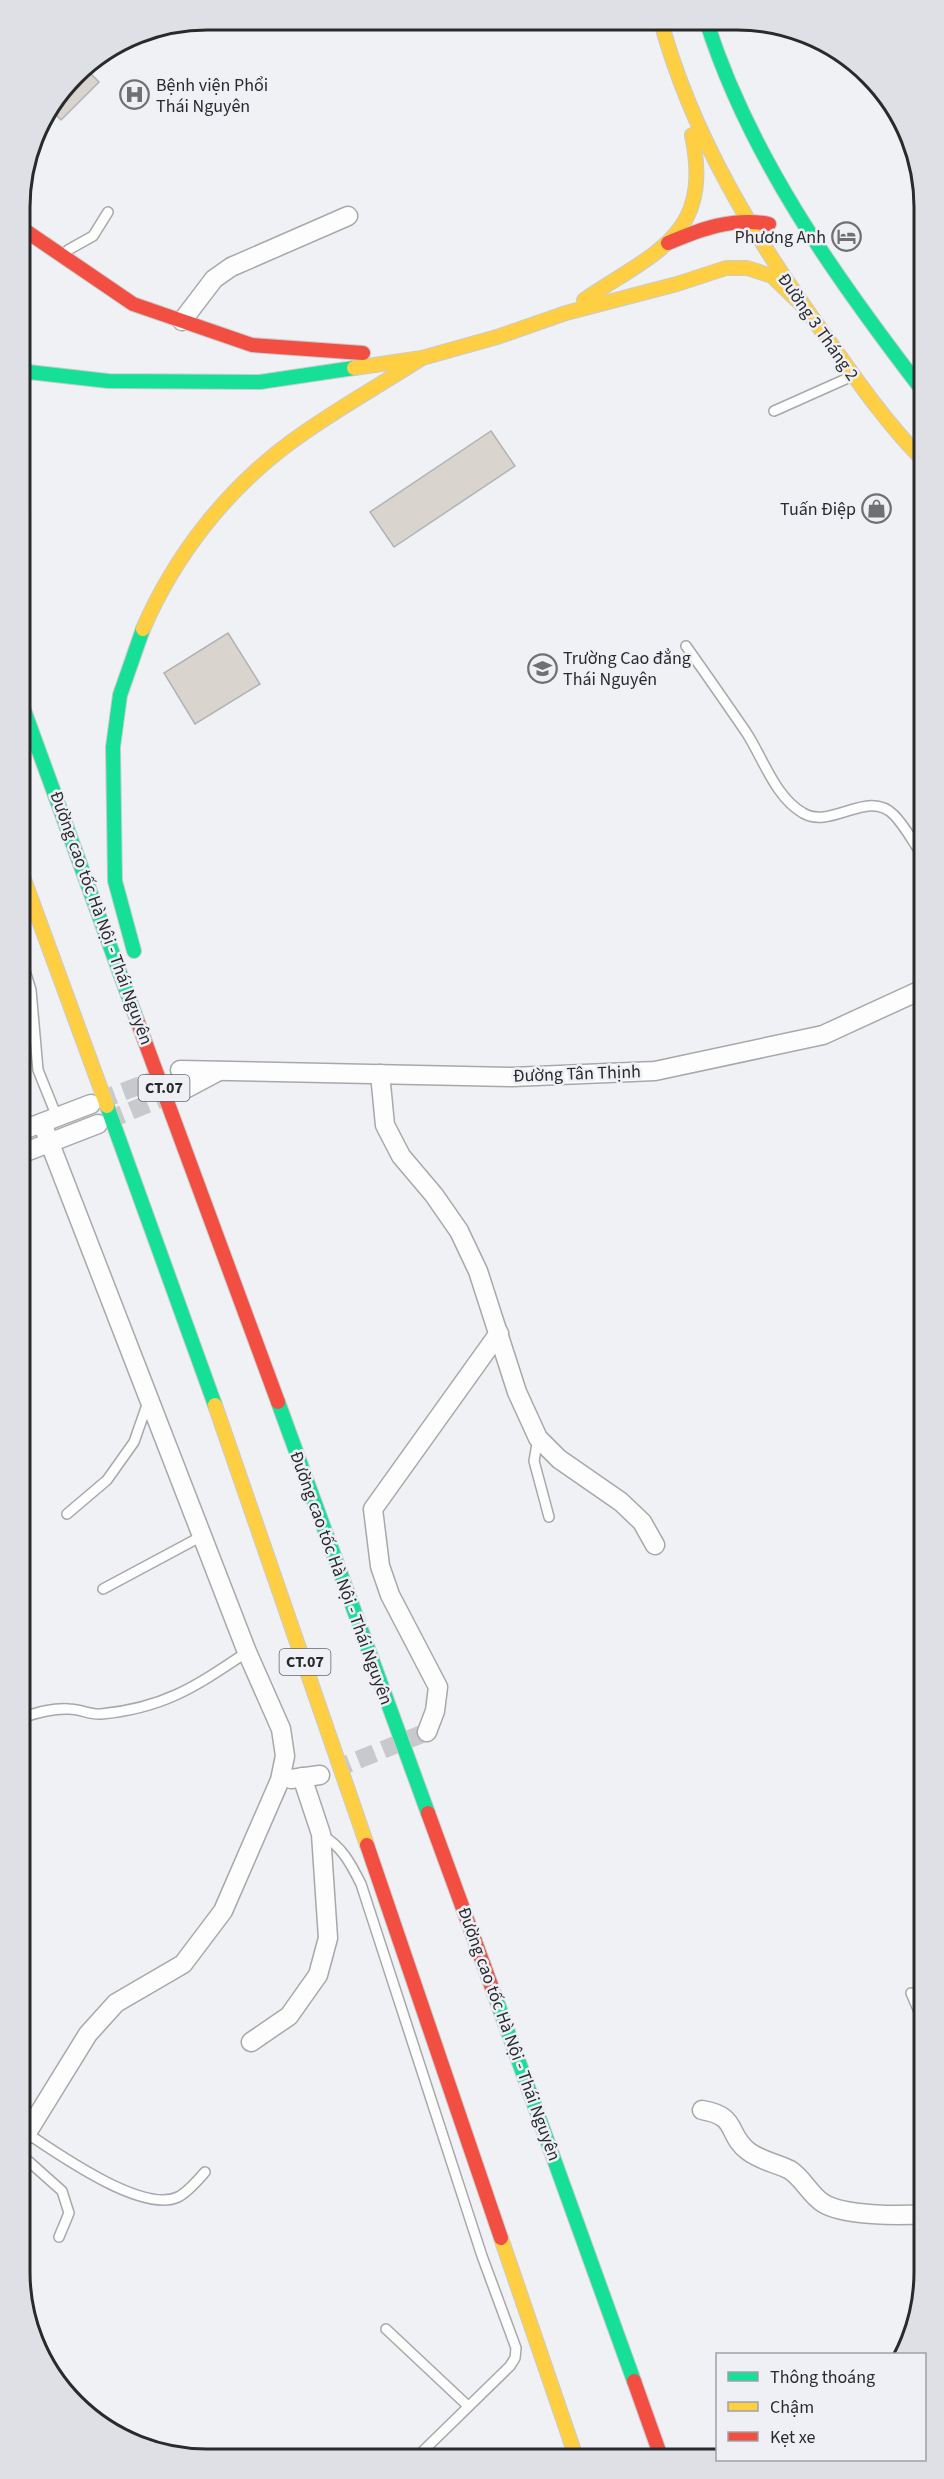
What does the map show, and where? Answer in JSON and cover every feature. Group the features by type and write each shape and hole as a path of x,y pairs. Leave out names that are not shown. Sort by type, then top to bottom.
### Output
{"highway":[{"name":"Đường 3 Tháng 2","path":"663,30 680,87 721,174 748,221 778,271 880,414 914,451"},
{"path":"709,30 724,76 738,107 782,190 844,285 914,380"},
{"path":"566,312 656,249 688,219 697,197 698,174 680,87"},
{"path":"738,107 746,151"},
{"path":"736,240 748,221 750,190"},
{"path":"656,249 692,233 748,221 767,223 778,228"},
{"path":"30,233 133,304 252,345 422,358"},
{"path":"796,238 812,249 844,285"},
{"path":"677,284 723,256"},
{"path":"30,372 108,381 260,382 422,358 497,337 566,312 677,284 726,268 747,268 772,276 805,308"},
{"path":"138,966 115,883 113,764 116,712 124,678 153,606 165,583 200,532 235,491 274,455 327,417 422,358"},
{"name":"Đường cao tốc Hà Nội - Thái Nguyên","path":"30,727 580,2227 658,2449"},
{"name":"CT.07","path":"30,896 248,1495 573,2449"},
{"path":"170,1054 186,1093"},
{"path":"243,1265 303,1475"}],"street":[{"path":"182,321 214,279 231,267 348,216"},
{"name":"Đường Tân Thịnh","path":"180,1070 512,1077 655,1071 823,1035 914,994"},
{"name":"Đường Tân Thịnh","path":"186,1093 220,1071"},
{"path":"380,1074 385,1125 401,1156 435,1195 459,1231 478,1271 517,1392 538,1437 559,1459 621,1502 642,1522 655,1545"},
{"path":"30,1127 91,1104"},
{"path":"30,2130 88,2034 116,2003 183,1964 223,1911 280,1780 285,1756 281,1729 247,1652 50,1144 49,1120"},
{"path":"30,1151 98,1124"},
{"path":"426,1732 435,1711 438,1687 390,1595 380,1566 373,1509 499,1334"},
{"path":"251,2042 289,2016 318,1975 328,1938 321,1834 311,1776 280,1780"},
{"path":"702,2110 719,2113 730,2123 746,2149 766,2162 791,2171 824,2204 857,2212 898,2216 914,2215"}],"lane":[{"path":"60,254 93,236 108,212"},
{"path":"774,411 853,376"},
{"path":"686,646 747,734 788,802 805,815 830,817 860,807 879,806 892,813 914,844"},
{"path":"30,987 39,1070 49,1120"},
{"path":"67,1514 107,1480 134,1442 149,1400"},
{"path":"538,1437 534,1461 549,1517"},
{"path":"103,1589 202,1536"},
{"path":"30,1715 43,1710 70,1709 98,1714 146,1707 191,1690 247,1652"},
{"path":"321,1834 336,1843 343,1851 361,1884 482,2256 516,2348 515,2358 510,2366 425,2449"},
{"path":"911,1994 914,2001"},
{"path":"30,2137 69,2161 118,2186 158,2200 177,2198 205,2172"},
{"path":"30,2162 62,2191 69,2213 59,2237"},
{"path":"386,2328 468,2406"}],"building":[{"path":"91,74 99,82 61,120 56,115 74,90"},
{"path":"491,431 515,466 394,547 370,512"},
{"path":"228,633 260,684 195,724 164,673"}],"tunnel":[{"path":"98,1101 165,1076"},
{"path":"106,1121 172,1094"},
{"path":"333,1770 427,1732"}],"traffic: fast":[{"path":"710,30 746,121 797,213 856,301 914,379"},
{"path":"30,372 108,381 260,382 354,368"},
{"path":"134,951 115,881 113,747 120,695 143,629"},
{"path":"30,727 137,1020"},
{"path":"107,1106 215,1405"},
{"path":"278,1402 428,1813"},
{"path":"495,1996 634,2381"}],"traffic: slow":[{"path":"663,30 690,106 708,146 750,223 798,298 893,427 914,450"},
{"path":"584,300 655,253 673,237 686,219 694,196 696,169 692,135"},
{"path":"354,368 422,358 497,337 566,313 677,284 726,268 747,268 772,276 805,308"},
{"path":"143,629 171,575 187,550 224,502 245,481 291,442 422,358"},
{"path":"30,896 107,1106"},
{"path":"215,1405 367,1845"},
{"path":"501,2238 573,2449"}],"traffic: jam":[{"path":"668,243 705,229 730,223 769,224"},
{"path":"30,234 133,304 252,345 363,353"},
{"path":"137,1020 278,1402"},
{"path":"428,1813 495,1996"},
{"path":"367,1845 501,2238"},
{"path":"634,2381 658,2449"}],"place":[{"name":"Bệnh viện Phổi Thái Nguyên","path":"135,95"},
{"name":"Phương Anh","path":"847,237"},
{"name":"Tuấn Điệp","path":"877,509"},
{"name":"Trường Cao đẳng Thái Nguyên","path":"542,668"}]}
